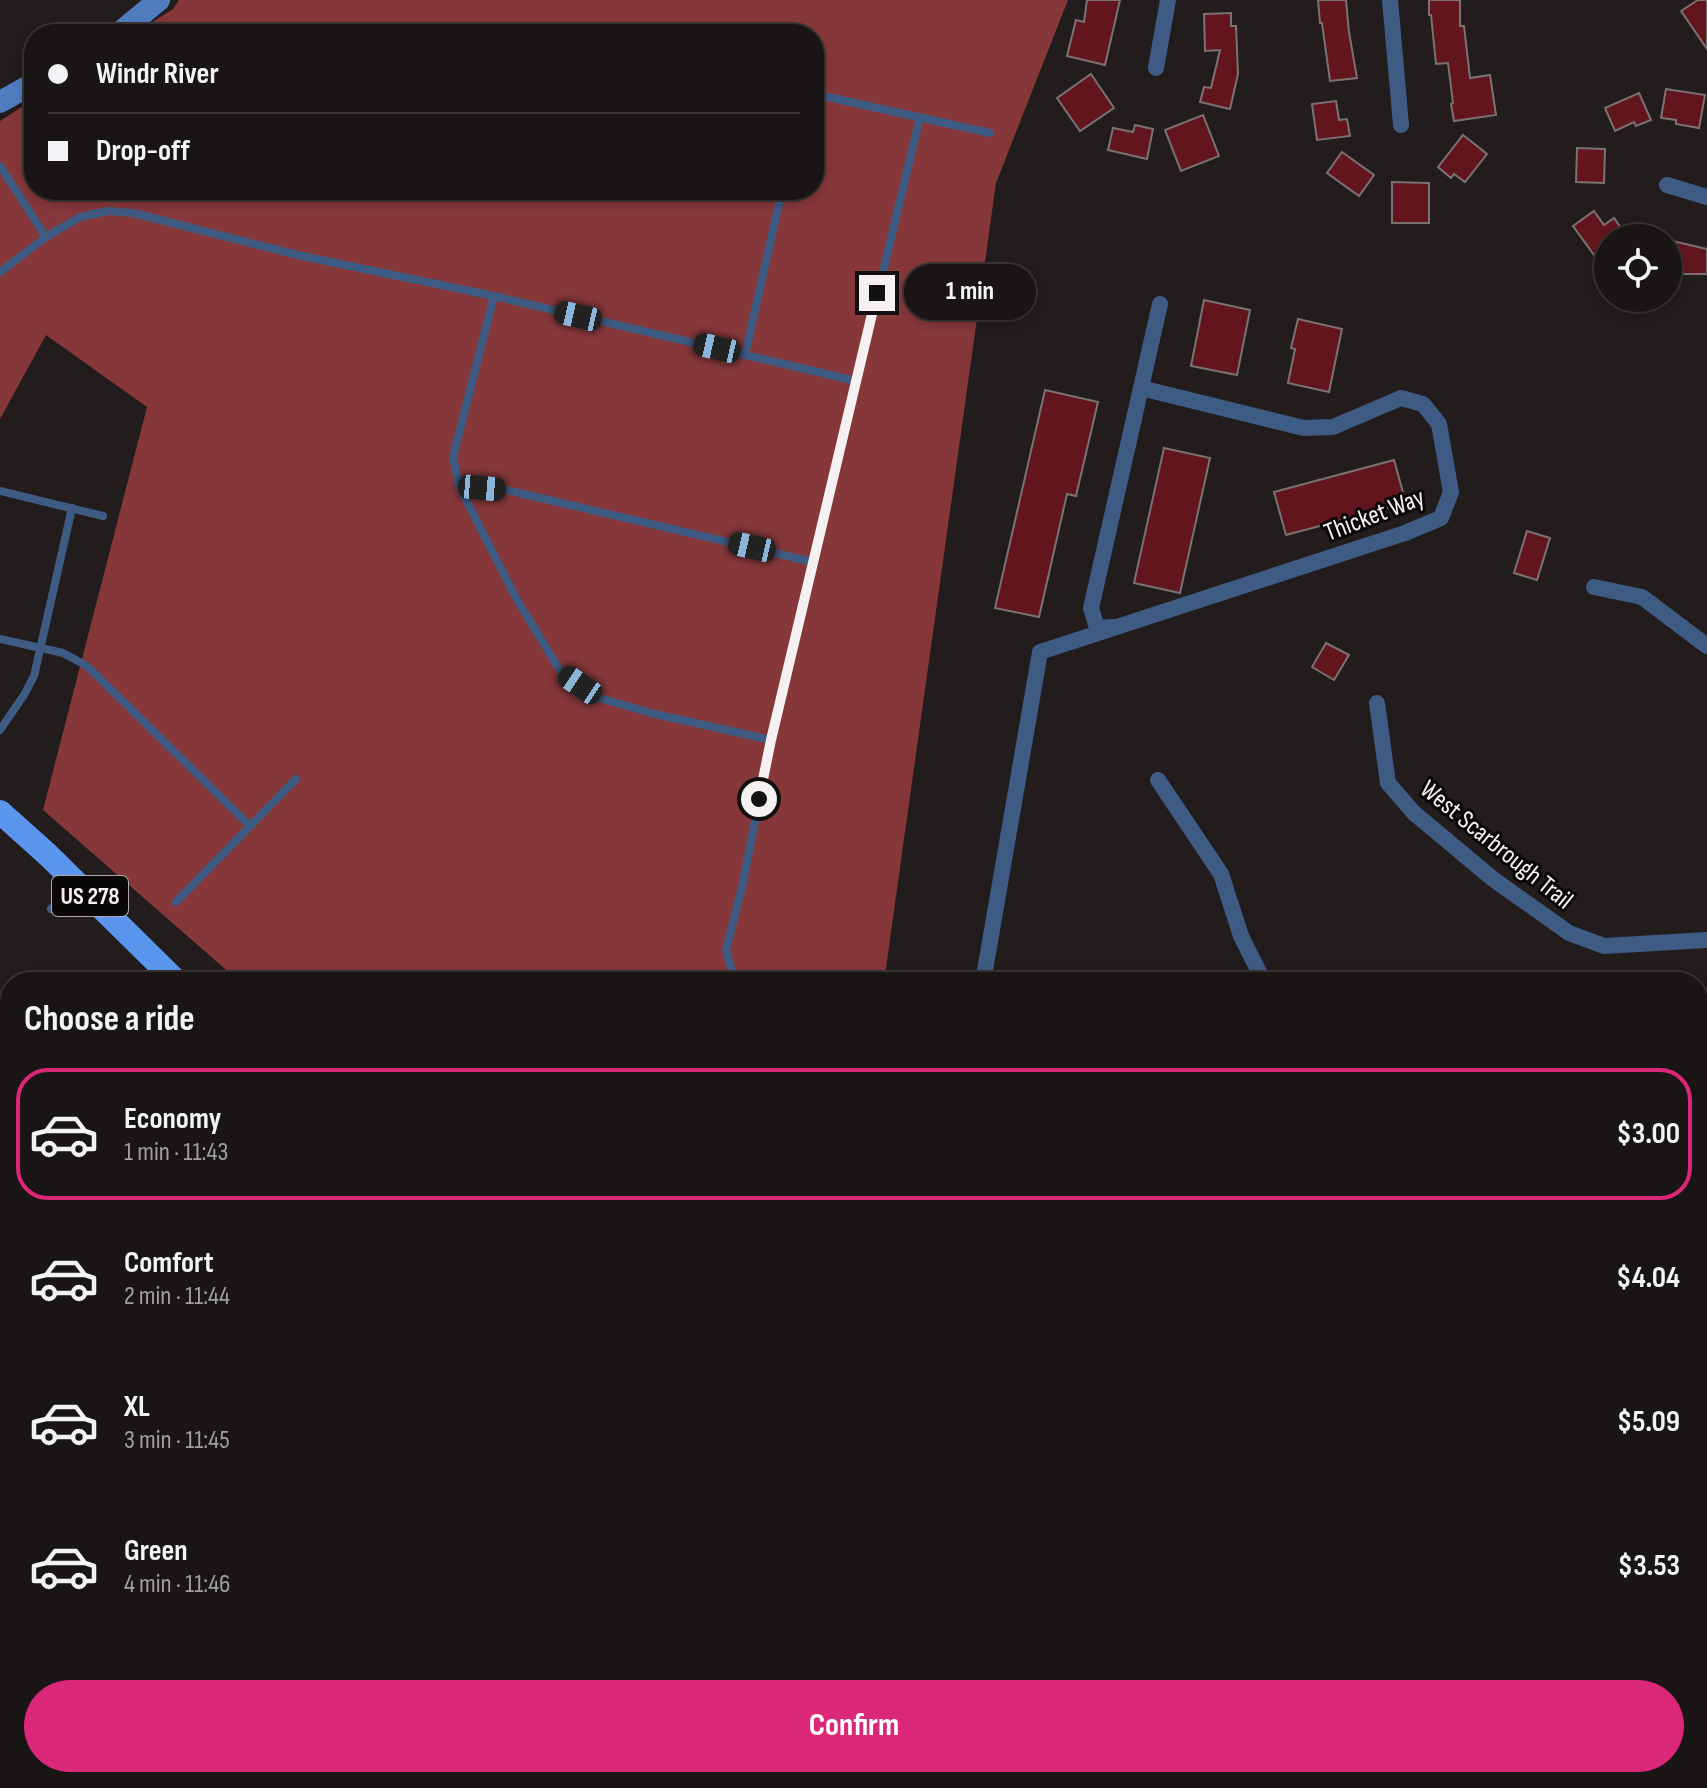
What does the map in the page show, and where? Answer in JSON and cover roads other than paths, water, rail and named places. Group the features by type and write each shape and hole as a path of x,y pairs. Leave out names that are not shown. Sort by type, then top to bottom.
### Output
{"main road":[{"name":"US 278","path":"2,817 77,883 167,972"}],"street":[{"path":"130,24 159,0"},
{"path":"1156,68 1168,0"},
{"path":"1390,0 1401,125"},
{"path":"0,102 24,89"},
{"path":"1667,185 1707,197"},
{"path":"1114,627 1097,628 1091,608 1160,304"},
{"name":"Thicket Way","path":"985,972 1040,652 1405,533 1441,518 1451,492 1439,424 1423,404 1401,398 1333,427 1304,428 1141,388"},
{"path":"1594,587 1642,597 1707,646"},
{"name":"West Scarbrough Trail","path":"1377,703 1388,783 1414,813 1493,879 1569,933 1604,946 1707,940"},
{"path":"1158,780 1221,874 1241,936 1259,972"}],"lane":[{"path":"824,96 990,133"},
{"path":"732,972 726,950 742,887 771,740 920,117"},
{"path":"0,166 46,237"},
{"path":"745,355 780,200"},
{"path":"0,272 46,237 80,217 107,211 133,213 302,256 494,296 856,381"},
{"path":"494,296 453,457 459,486 516,598 561,672 599,698 771,740"},
{"path":"459,486 506,490 813,562"},
{"path":"0,491 103,516"},
{"path":"0,730 34,676 72,508"},
{"path":"0,639 63,653 87,666 250,826"},
{"path":"176,902 296,779"},
{"path":"51,909 77,883"}]}
